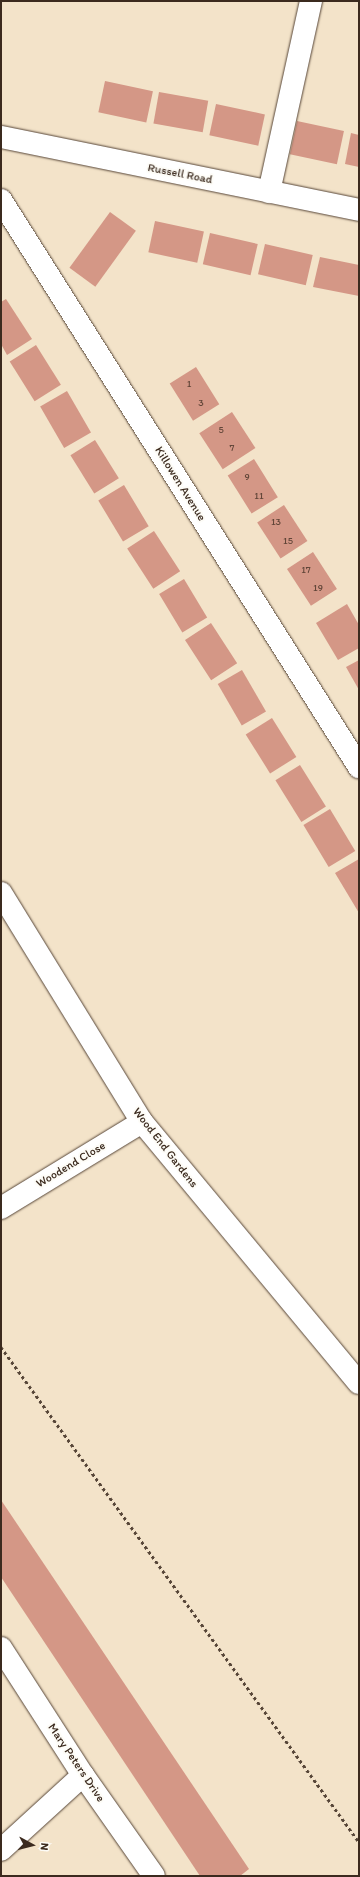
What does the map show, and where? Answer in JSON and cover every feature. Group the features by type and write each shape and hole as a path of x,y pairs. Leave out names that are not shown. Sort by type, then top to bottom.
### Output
{"street":[{"path":"270,192 311,1"},
{"name":"Russell Road","path":"1,137 359,210"},
{"name":"Killowen Avenue","path":"1,200 359,767"},
{"name":"Wood End Gardens","path":"1,893 142,1122 359,1383"},
{"name":"Woodend Close","path":"1,1208 142,1122"},
{"name":"Mary Peters Drive","path":"1,1648 83,1775 154,1876"},
{"path":"1,1850 83,1775"}],"path":[{"path":"1,1346 359,1842"}],"building":[{"path":"105,81 153,91 146,122 98,112"},
{"path":"159,92 208,101 203,132 153,124"},
{"path":"216,104 265,114 258,146 209,135"},
{"path":"297,121 344,131 337,164 290,154"},
{"path":"351,133 359,135 359,167 345,164"},
{"path":"110,212 136,231 95,287 69,268"},
{"path":"155,221 204,231 197,263 148,252"},
{"path":"210,233 258,244 251,275 203,264"},
{"path":"265,244 313,255 306,285 258,274"},
{"path":"320,257 359,265 359,296 313,287"},
{"path":"6,299 32,339 7,355 1,344 1,302"},
{"path":"36,345 61,385 35,401 10,361"},
{"path":"196,367 219,404 193,421 170,383"},
{"path":"67,391 91,433 64,448 40,406"},
{"path":"232,412 255,448 223,469 199,433"},
{"path":"95,440 119,478 94,494 70,455"},
{"path":"254,459 278,497 252,514 228,475"},
{"path":"124,485 149,526 123,542 98,500"},
{"path":"284,505 307,541 281,558 257,522"},
{"path":"154,531 180,571 153,589 127,548"},
{"path":"313,552 337,589 311,606 287,569"},
{"path":"184,579 207,618 182,633 159,594"},
{"path":"347,604 359,625 359,648 338,660 316,623"},
{"path":"211,623 237,663 211,680 185,640"},
{"path":"359,660 359,690 346,667"},
{"path":"242,670 266,712 242,726 218,684"},
{"path":"272,718 296,757 270,773 246,734"},
{"path":"300,765 326,807 301,822 275,780"},
{"path":"330,809 355,851 329,867 303,825"},
{"path":"359,859 359,913 335,873"},
{"path":"1,1500 249,1869 240,1876 200,1876 1,1577"}]}
